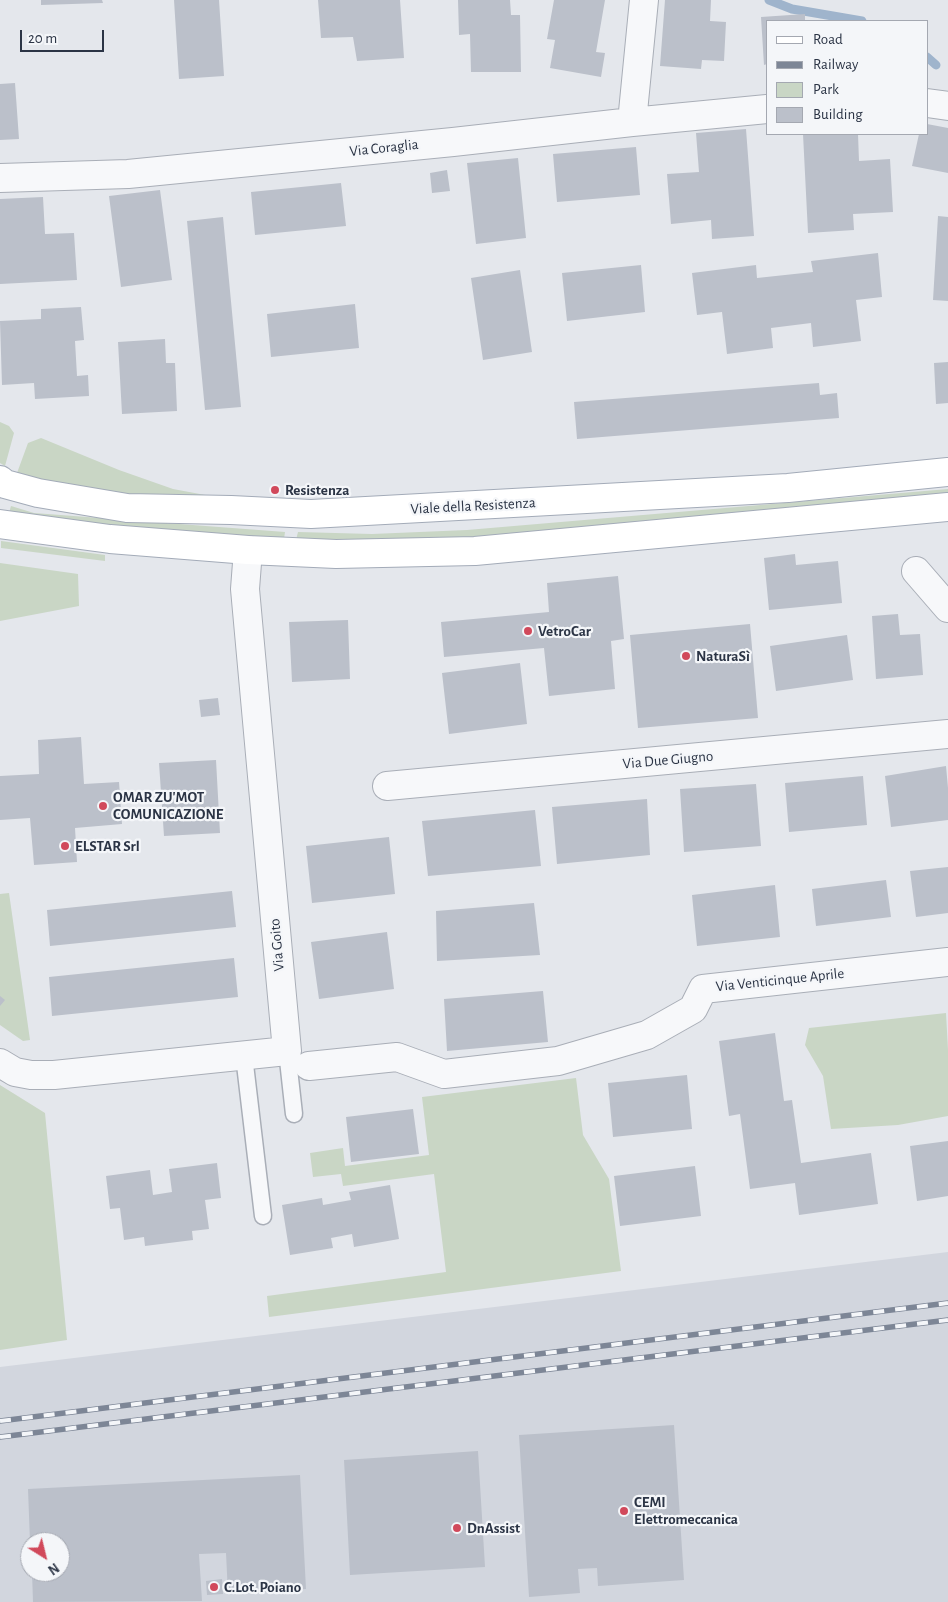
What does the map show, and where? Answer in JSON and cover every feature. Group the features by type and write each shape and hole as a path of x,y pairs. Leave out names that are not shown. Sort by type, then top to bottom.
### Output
{"main road":[{"name":"Viale della Resistenza","path":"0,480 5,484 38,493 127,508 311,514 788,488 948,472"},
{"path":"0,524 110,539 248,550 336,554 475,551 948,507"}],"street":[{"path":"632,122 644,0"},
{"path":"928,103 948,106"},
{"name":"Via Coraglia","path":"0,178 128,174 766,109"},
{"name":"Via Goito","path":"248,550 245,589 298,1058"},
{"path":"916,572 948,608"},
{"name":"Via Due Giugno","path":"387,786 948,734"},
{"name":"Via Venticinque Aprile","path":"298,1058 397,1057 444,1074 558,1061 647,1035 693,1009 703,989 948,962"},
{"path":"0,1063 15,1072 23,1074 54,1075 244,1056 298,1058"}],"lane":[{"path":"244,1056 263,1216"},
{"path":"294,1114 298,1058"}],"shaded area":[{"path":"948,1252 948,1602 0,1602 0,1367"}],"green space":[{"path":"0,422 9,426 14,433 5,466 0,463"},
{"path":"41,438 119,470 173,489 216,497 215,502 99,492 46,483 17,473 28,443"},
{"path":"948,489 948,498 468,539 296,540 298,532 372,534 467,530"},
{"path":"11,506 34,513 285,532 284,539 108,526 9,513"},
{"path":"1,541 105,555 105,561 1,548"},
{"path":"0,563 78,574 79,606 0,621"},
{"path":"9,893 30,1040 23,1041 0,1025 0,894"},
{"path":"946,1013 948,1116 898,1125 831,1129 823,1076 805,1045 809,1028"},
{"path":"576,1078 583,1135 609,1179 621,1271 269,1317 267,1296 446,1272 434,1174 343,1186 341,1174 313,1177 310,1153 343,1148 345,1166 429,1155 422,1097"},
{"path":"0,1085 45,1113 67,1340 0,1350"}],"building":[{"path":"41,0 102,0 103,3 41,5"},
{"path":"174,0 219,0 224,76 179,79"},
{"path":"318,0 400,0 404,58 357,61 353,37 321,38"},
{"path":"458,0 510,0 511,15 520,15 521,72 471,72 470,34 459,35"},
{"path":"554,0 605,0 596,52 605,53 601,77 550,68 555,40 547,39"},
{"path":"665,0 711,0 710,21 726,22 724,61 702,60 701,69 660,66"},
{"path":"805,14 805,20 766,20 766,64 764,65 761,17"},
{"path":"15,83 19,139 0,140 0,84"},
{"path":"928,124 948,128 948,173 912,166 919,135 928,135"},
{"path":"746,129 754,236 712,239 711,220 671,224 667,174 699,172 696,133"},
{"path":"803,135 858,135 859,161 890,159 893,212 853,214 854,230 808,233"},
{"path":"636,147 640,195 557,202 553,154"},
{"path":"518,158 526,238 476,244 467,163"},
{"path":"447,170 450,191 432,193 430,173"},
{"path":"341,183 346,226 255,235 251,192"},
{"path":"160,190 172,280 121,287 109,196"},
{"path":"43,197 45,234 74,233 77,280 0,284 0,199"},
{"path":"938,216 948,217 948,301 933,300"},
{"path":"223,217 241,407 205,410 187,221"},
{"path":"878,253 882,297 856,300 861,341 813,347 811,323 771,328 773,348 727,354 722,312 697,315 692,273 756,265 757,278 813,272 811,261"},
{"path":"641,265 645,312 567,321 562,273"},
{"path":"520,270 532,352 483,360 471,278"},
{"path":"355,304 359,348 271,357 267,314"},
{"path":"81,307 84,340 75,341 77,376 88,375 89,396 35,399 34,383 2,385 0,321 41,319 41,309"},
{"path":"165,339 166,363 175,363 177,411 122,414 118,342"},
{"path":"948,362 948,403 936,404 934,363"},
{"path":"819,383 820,395 837,393 839,418 577,439 574,402"},
{"path":"795,554 796,565 838,561 842,603 769,610 764,558"},
{"path":"618,576 624,639 611,641 615,689 549,696 544,648 444,657 441,622 549,612 547,583"},
{"path":"898,614 900,635 920,634 923,675 876,679 872,616"},
{"path":"348,620 350,679 292,682 289,622"},
{"path":"750,624 758,718 638,728 630,635"},
{"path":"847,635 853,680 776,691 770,646"},
{"path":"520,663 527,724 449,734 442,673"},
{"path":"218,698 220,715 201,717 199,700"},
{"path":"81,737 84,784 119,782 122,824 75,828 77,862 34,865 30,818 0,820 0,776 39,774 38,740"},
{"path":"216,760 220,833 164,836 159,763"},
{"path":"946,766 948,820 891,827 885,776"},
{"path":"863,776 867,825 789,832 785,783"},
{"path":"756,784 761,846 684,852 680,789"},
{"path":"647,799 650,855 557,864 552,807"},
{"path":"535,810 541,866 428,876 422,821"},
{"path":"389,837 395,894 312,903 306,846"},
{"path":"948,867 948,913 916,917 910,871"},
{"path":"886,880 891,917 816,926 812,889"},
{"path":"775,885 780,937 697,946 692,895"},
{"path":"232,891 236,927 50,946 47,910"},
{"path":"534,903 540,955 437,961 436,911"},
{"path":"387,932 394,989 319,999 311,942"},
{"path":"234,958 238,997 52,1016 49,977"},
{"path":"543,991 548,1042 447,1051 444,999"},
{"path":"0,996 5,1000 0,1006"},
{"path":"775,1033 784,1101 792,1100 801,1163 871,1153 878,1204 799,1215 795,1183 750,1189 740,1114 729,1116 719,1041"},
{"path":"687,1075 692,1129 613,1137 608,1083"},
{"path":"413,1109 419,1154 351,1162 346,1117"},
{"path":"948,1141 948,1196 917,1201 910,1146"},
{"path":"217,1163 221,1198 205,1200 209,1229 192,1231 193,1240 145,1246 144,1237 124,1240 120,1208 110,1209 106,1176 150,1170 153,1195 172,1192 169,1169"},
{"path":"695,1166 701,1216 620,1226 614,1176"},
{"path":"390,1185 399,1239 354,1247 352,1234 331,1238 333,1248 290,1255 282,1205 322,1198 323,1205 351,1200 349,1192"},
{"path":"674,1425 684,1580 598,1586 597,1568 578,1569 580,1593 529,1597 519,1435"},
{"path":"478,1451 485,1567 350,1575 344,1460"},
{"path":"300,1475 306,1589 228,1594 226,1553 199,1554 202,1601 33,1602 32,1582 70,1582 70,1532 30,1532 28,1489"},
{"name":"C.Lot. Poiano","path":"222,1579 223,1594 207,1595 206,1581"}],"waterway":[{"path":"769,0 792,9 856,20"},
{"path":"928,58 936,65"}],"railway":[{"path":"0,1421 948,1303"},
{"path":"0,1437 948,1320"}],"place":[{"name":"Resistenza","path":"275,490"},
{"name":"VetroCar","path":"528,631"},
{"name":"NaturaSì","path":"686,656"},
{"name":"OMAR ZU'MOT COMUNICAZIONE","path":"103,806"},
{"name":"ELSTAR Srl","path":"65,846"},
{"name":"CEMI Elettromeccanica","path":"624,1511"},
{"name":"DnAssist","path":"457,1528"},
{"name":"C.Lot. Poiano","path":"214,1587"}]}
